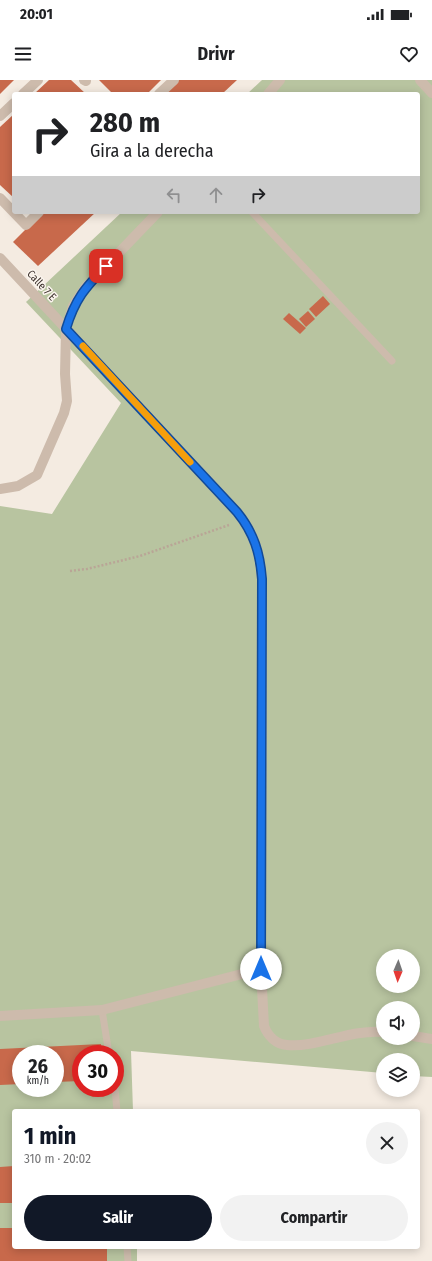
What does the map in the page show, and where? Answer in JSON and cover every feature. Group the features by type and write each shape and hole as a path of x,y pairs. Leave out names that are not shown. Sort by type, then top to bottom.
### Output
{"street":[{"path":"25,92 38,80"},
{"path":"161,92 174,80"},
{"path":"270,92 280,80"},
{"path":"420,80 430,88"},
{"path":"0,116 12,105"},
{"path":"0,198 12,210"},
{"path":"15,214 26,225 37,214"},
{"path":"0,489 18,486 37,475 64,413 67,400 65,374 66,329 73,306 85,288 156,214"},
{"name":"Calle 7 E","path":"0,258 240,516 256,542 260,558 262,579 261,969 264,1026 268,1035 280,1043 295,1045 363,1031 376,1032"},
{"path":"0,1016 102,1010 261,969"},
{"path":"420,1037 432,1039"}],"lane":[{"path":"254,214 392,361"},
{"path":"102,1010 108,1045"},
{"path":"115,1097 117,1109"},
{"path":"127,1249 128,1261"}],"path":[{"path":"70,571 87,569 140,556 240,516"}],"green space":[{"path":"262,80 432,80 432,1077 420,1076 420,1053 376,1053 376,1072 131,1051 133,1109 12,1109 12,1249 137,1249 137,1261 0,1261 0,506 52,514 121,403 26,302 120,214 420,214 420,92 249,92"}],"building":[{"path":"0,80 14,80 0,94"},
{"path":"49,80 71,80 84,92 36,92"},
{"path":"99,80 161,80 149,92 111,92"},
{"path":"177,80 237,80 224,92 165,92"},
{"path":"12,116 12,196 0,185 0,127"},
{"path":"41,214 94,214 38,266 13,242"},
{"path":"323,296 330,304 316,317 309,309"},
{"path":"308,311 315,319 306,327 299,319"},
{"path":"289,313 306,328 300,334 283,319"},
{"path":"101,1044 101,1045 81,1045"},
{"path":"72,1045 72,1081 64,1082 64,1046"},
{"path":"12,1048 12,1084 0,1085 0,1049"},
{"path":"12,1166 12,1203 0,1203 0,1167"},
{"path":"0,1228 12,1228 12,1249 107,1249 107,1261 0,1261"}],"slow traffic":[{"path":"83,346 190,462"}],"route":[{"path":"106,266 85,288 73,306 66,329 243,519 256,542 260,558 262,579 261,969"}]}
